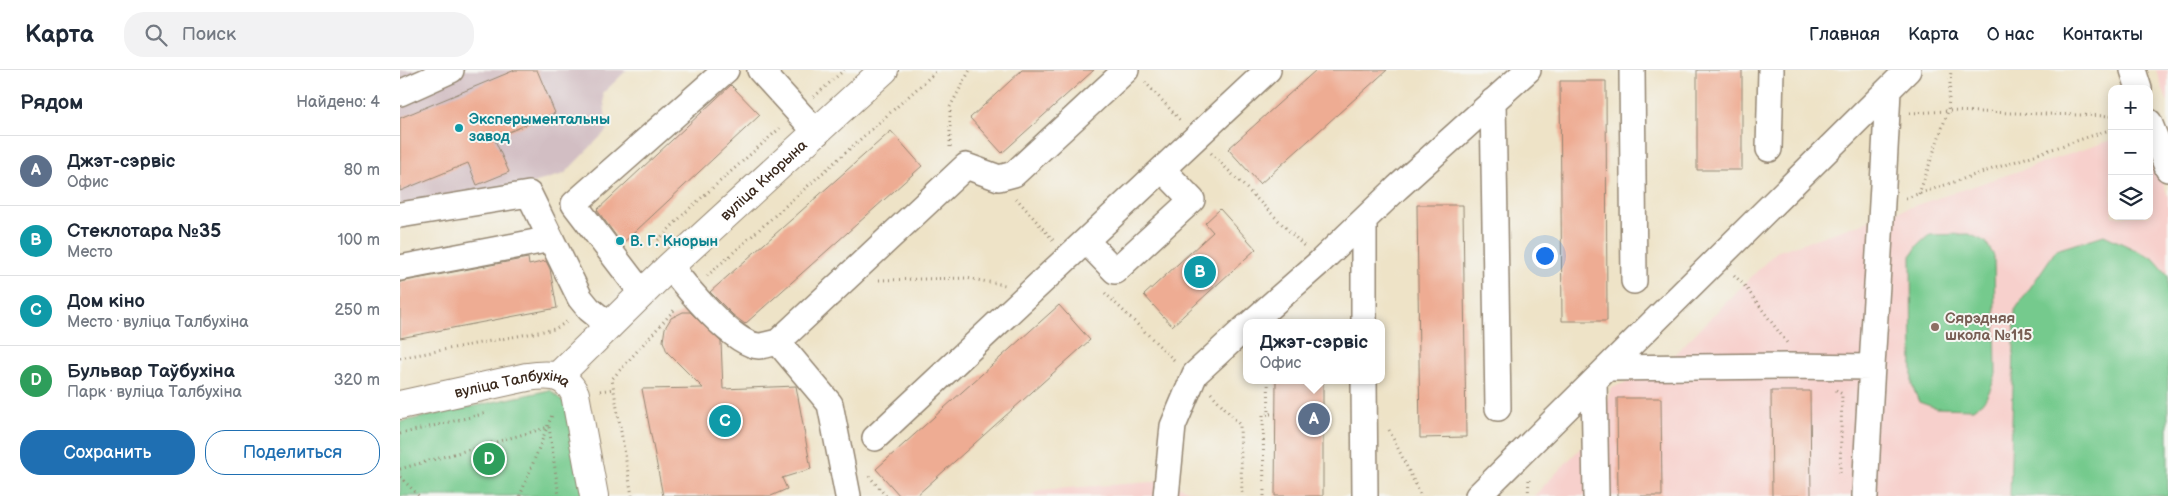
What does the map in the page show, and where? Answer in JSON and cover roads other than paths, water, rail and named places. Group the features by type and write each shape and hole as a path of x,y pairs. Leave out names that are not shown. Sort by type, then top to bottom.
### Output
{"main road":[{"name":"вуліца Кнорына","path":"558,376 642,293 661,257 817,133 884,70"},
{"name":"вуліца Талбухіна","path":"400,405 527,377 558,376 572,387 575,394 594,496"}],"lane":[{"path":"400,93 451,70"},
{"path":"642,293 574,204 726,70"},
{"path":"760,70 817,133"},
{"path":"875,438 1268,70"},
{"path":"1256,319 1364,222 1397,188 1528,70"},
{"path":"1632,70 1634,281"},
{"path":"1769,149 1771,70"},
{"path":"1478,496 1908,70"},
{"path":"2133,70 2138,85"},
{"path":"661,257 690,291 736,337 758,346 778,342 966,166 999,178 1014,174 1133,73"},
{"path":"1866,496 1871,367 1884,204 1888,90"},
{"path":"1494,101 1498,408"},
{"path":"2152,130 2168,169"},
{"path":"1077,249 1115,272 1192,200 1163,170"},
{"path":"400,215 529,194 580,298 589,309 610,326"},
{"path":"1364,222 1364,319"},
{"path":"400,268 551,239"},
{"path":"1166,496 1173,426 1195,374 1243,330"},
{"path":"778,342 830,404 848,496"},
{"path":"1600,374 1787,366 1871,367"},
{"path":"1596,496 1600,374"},
{"path":"1364,384 1365,496"}],"place":[{"name":"Эксперыментальны завод","path":"459,128"},
{"name":"В. Г. Кнорын","path":"620,241"},
{"name":"Стеклотара №35","path":"1200,272"},
{"name":"Сярэдняя школа №115","path":"1935,327"},
{"name":"Джэт-сэрвіс","path":"1314,419"},
{"name":"Дом кіно","path":"725,421"},
{"name":"Бульвар Таўбухіна","path":"489,459"}]}
